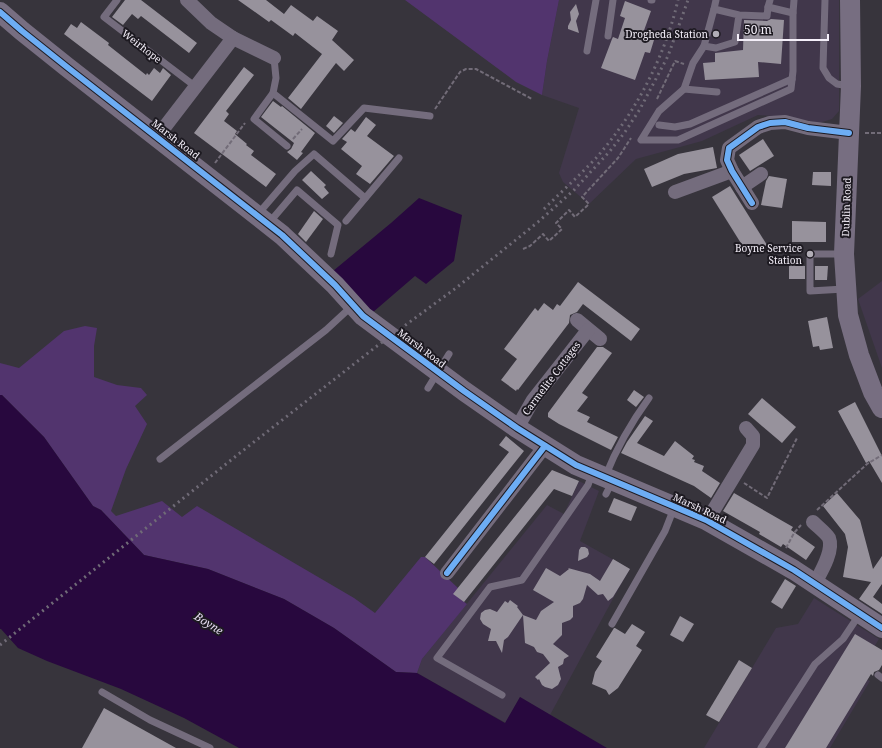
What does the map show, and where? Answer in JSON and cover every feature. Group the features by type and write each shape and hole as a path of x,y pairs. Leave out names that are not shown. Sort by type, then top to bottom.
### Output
{"main road":[{"name":"Dublin Road","path":"850,0 851,86 844,254 848,315 859,355 873,392 882,408"},
{"name":"Marsh Road","path":"0,12 27,36 282,235 335,285 363,316 433,380 517,428 604,481 707,521 778,561 813,586 860,613 882,628"}],"street":[{"path":"187,0 211,23 234,38 274,58"},
{"path":"157,137 234,38"},
{"path":"752,203 732,171 727,160 730,148 758,127 770,123 785,122 808,128 849,133"},
{"path":"675,192 732,171"},
{"path":"742,187 761,174"},
{"path":"577,320 600,339"},
{"name":"Carmelite Cottages","path":"517,428 533,400 588,330"},
{"path":"707,521 753,445 753,436 746,428"},
{"path":"446,573 545,446"},
{"path":"809,520 829,538 830,547 825,564 813,586"}],"lane":[{"name":"Weirhope","path":"117,0 104,17 196,87"},
{"path":"587,51 596,0"},
{"path":"608,36 612,0"},
{"path":"716,0 704,46 693,63 684,89 659,111 641,140 678,140 791,89 794,0"},
{"path":"825,0 823,68 829,78 837,84 851,86"},
{"path":"714,9 739,14 767,16 769,4 793,13"},
{"path":"704,46 716,48 735,42 739,14"},
{"path":"274,58 276,78 273,93 254,119 287,146"},
{"path":"659,125 675,127 690,124 792,79"},
{"path":"684,89 717,92"},
{"path":"273,93 333,141 364,108 430,116"},
{"path":"262,220 295,171 314,154 365,198"},
{"path":"346,221 399,158"},
{"path":"262,220 297,190 338,225 331,254"},
{"path":"844,254 810,254 810,290 847,289"},
{"path":"160,460 326,330 354,306"},
{"path":"433,380 449,354"},
{"path":"502,695 437,658 490,587 522,580 588,485 604,481 616,451 631,424 649,398"},
{"path":"612,624 664,531 674,507"},
{"path":"761,748 815,664 843,639 860,613"},
{"path":"102,692 150,720 210,748"}],"path":[{"path":"435,108 460,72 466,69 476,69 532,99"},
{"path":"206,176 246,122 254,119"},
{"path":"287,146 308,122"},
{"path":"523,250 530,246 543,234 550,241 562,229 556,223 569,210 575,217 589,204 582,197 594,184"},
{"path":"734,478 767,498 797,438"},
{"path":"778,561 794,533 867,464 882,455"}],"shaded area":[{"path":"405,0 559,0 542,95 516,82"},
{"path":"559,0 839,0 839,111 832,119 819,123 789,117 758,115 702,141 636,159 589,204 563,182 559,173 579,108 542,95"},
{"path":"882,281 882,368 858,299"},
{"path":"85,326 97,328 94,346 94,377 117,385 141,388 147,395 135,406 147,424 126,469 111,511 116,516 162,501 182,517 197,506 354,598 375,613 421,557 425,557 458,588 454,594 467,604 422,659 417,673 396,672 334,628 284,599 208,569 144,555 101,510 93,506 44,437 2,395 0,395 0,363 19,368 64,331"},
{"path":"579,481 599,491 580,541 630,569 550,715 520,697 506,723 417,673 422,659 547,505 564,514"},
{"path":"814,598 879,639 857,675 870,681 830,748 704,748 776,628 798,624"}],"water":[{"path":"419,198 462,215 454,261 426,284 415,276 372,313 333,271"},
{"name":"Boyne","path":"0,395 2,395 44,437 93,506 101,510 144,555 208,569 284,599 334,628 396,672 417,673 505,723 520,697 607,748 239,748 184,718 121,689 47,661 18,648 0,629"}],"building":[{"path":"125,0 141,0 197,43 189,53 141,16 138,19 132,14 123,25 112,17"},
{"path":"238,0 266,0 284,14 291,5 313,21 317,16 338,31 332,40 354,60 344,71 336,63 301,109 288,98 322,54 295,33 293,36 271,20 269,22"},
{"path":"625,1 651,11 642,36 654,40 650,53 645,52 635,80 601,68 613,37 618,39 625,18 620,16"},
{"path":"576,4 579,14 576,21 579,33 568,29 571,20 570,12"},
{"path":"771,19 784,20 781,64 758,62 759,77 705,80 703,63 715,62 715,53 743,50 744,20 767,21"},
{"path":"81,22 109,43 108,45 146,75 147,73 149,75 154,68 160,73 163,68 171,75 152,101 64,34 71,24 77,28"},
{"path":"244,67 254,75 226,111 229,114 224,121 237,131 235,134 254,151 251,155 276,174 266,187 194,133"},
{"path":"273,101 281,107 282,106 315,133 297,160 287,152 291,149 294,143 261,117"},
{"path":"334,116 343,123 334,133 326,126"},
{"path":"366,117 376,125 367,136 394,156 370,184 356,174 362,166 341,149 347,142 342,139 351,129 355,132"},
{"path":"763,139 774,156 750,171 739,155"},
{"path":"713,147 717,168 684,174 652,187 644,169 678,154"},
{"path":"311,171 326,185 324,187 329,193 322,199 302,180"},
{"path":"813,172 831,172 831,186 812,185"},
{"path":"769,176 787,179 782,208 761,205 766,181"},
{"path":"730,186 767,245 749,256 712,197"},
{"path":"314,211 323,219 306,242 298,234"},
{"path":"792,221 826,222 826,242 792,242"},
{"path":"789,265 805,266 805,279 789,279"},
{"path":"815,266 828,266 827,280 815,280"},
{"path":"578,282 640,329 631,341 583,304 577,312 570,315 569,323 516,391 501,380 517,359 504,349 535,308 538,311 544,303 553,310 557,304 560,306"},
{"path":"827,317 833,348 820,350 819,346 813,347 808,321"},
{"path":"597,347 603,347 612,353 582,393 588,397 577,411 590,417 587,422 618,437 611,450 548,417 548,413"},
{"path":"634,390 644,397 636,407 627,400"},
{"path":"762,398 796,427 782,443 748,414"},
{"path":"855,402 882,456 882,483 869,461 866,463 838,411"},
{"path":"645,416 653,421 637,443 664,456 675,441 694,456 692,459 695,460 694,462 704,466 702,471 720,483 711,498 694,486 621,453"},
{"path":"506,436 524,451 434,564 425,557 509,452 499,445"},
{"path":"552,470 579,481 572,496 554,489 464,602 453,594"},
{"path":"734,493 793,527 791,530 815,547 806,560 783,544 781,547 759,534 760,532 723,511"},
{"path":"837,493 860,520 873,569 882,556 882,584 873,597 882,604 882,614 859,599 871,582 843,577 848,547 845,534 823,506"},
{"path":"614,498 637,507 631,521 608,512"},
{"path":"581,547 588,549 589,554 587,557 578,561 579,550"},
{"path":"613,559 630,569 613,597 608,601 603,594 598,595 587,585 583,599 580,603 573,606 573,617 562,623 562,635 553,644 569,656 564,659 563,664 558,667 561,679 558,685 552,689 542,685 539,679 538,680 535,677 550,663 543,654 537,652 534,647 525,643 523,615 536,620 541,611 554,602 533,590 546,568 560,576 569,569 568,568 590,574 600,581"},
{"path":"785,579 796,586 782,609 771,602"},
{"path":"510,600 518,606 517,607 523,615 508,637 504,640 502,653 496,641 488,641 491,629 483,624 480,619 481,613 485,610 490,609 497,612 505,601 508,603"},
{"path":"680,616 694,624 683,642 670,635"},
{"path":"632,624 645,632 636,646 642,650 618,688 609,695 606,690 592,684 595,672 602,661 596,657 614,628 625,634"},
{"path":"855,634 882,650 882,665 879,670 874,672 873,676 871,674 826,748 785,748"},
{"path":"739,660 752,668 719,722 706,715"},
{"path":"104,708 176,748 82,748"}],"railway":[{"path":"544,209 596,158 636,104 657,63 665,43 678,0"},
{"path":"0,645 236,456 377,346 456,288 538,222 574,190 610,151 640,109 668,56 688,0"}],"cycle path":[{"path":"0,12 67,67 282,235 335,285 363,316 464,391 517,428 576,465 706,520 794,570 882,628"},
{"path":"752,203 732,171 727,160 729,148 758,127 770,123 785,122 808,128 849,133"},
{"path":"447,573 545,446"}],"place":[{"name":"Drogheda Station","path":"716,34"},
{"name":"Boyne Service Station","path":"810,254"}]}
